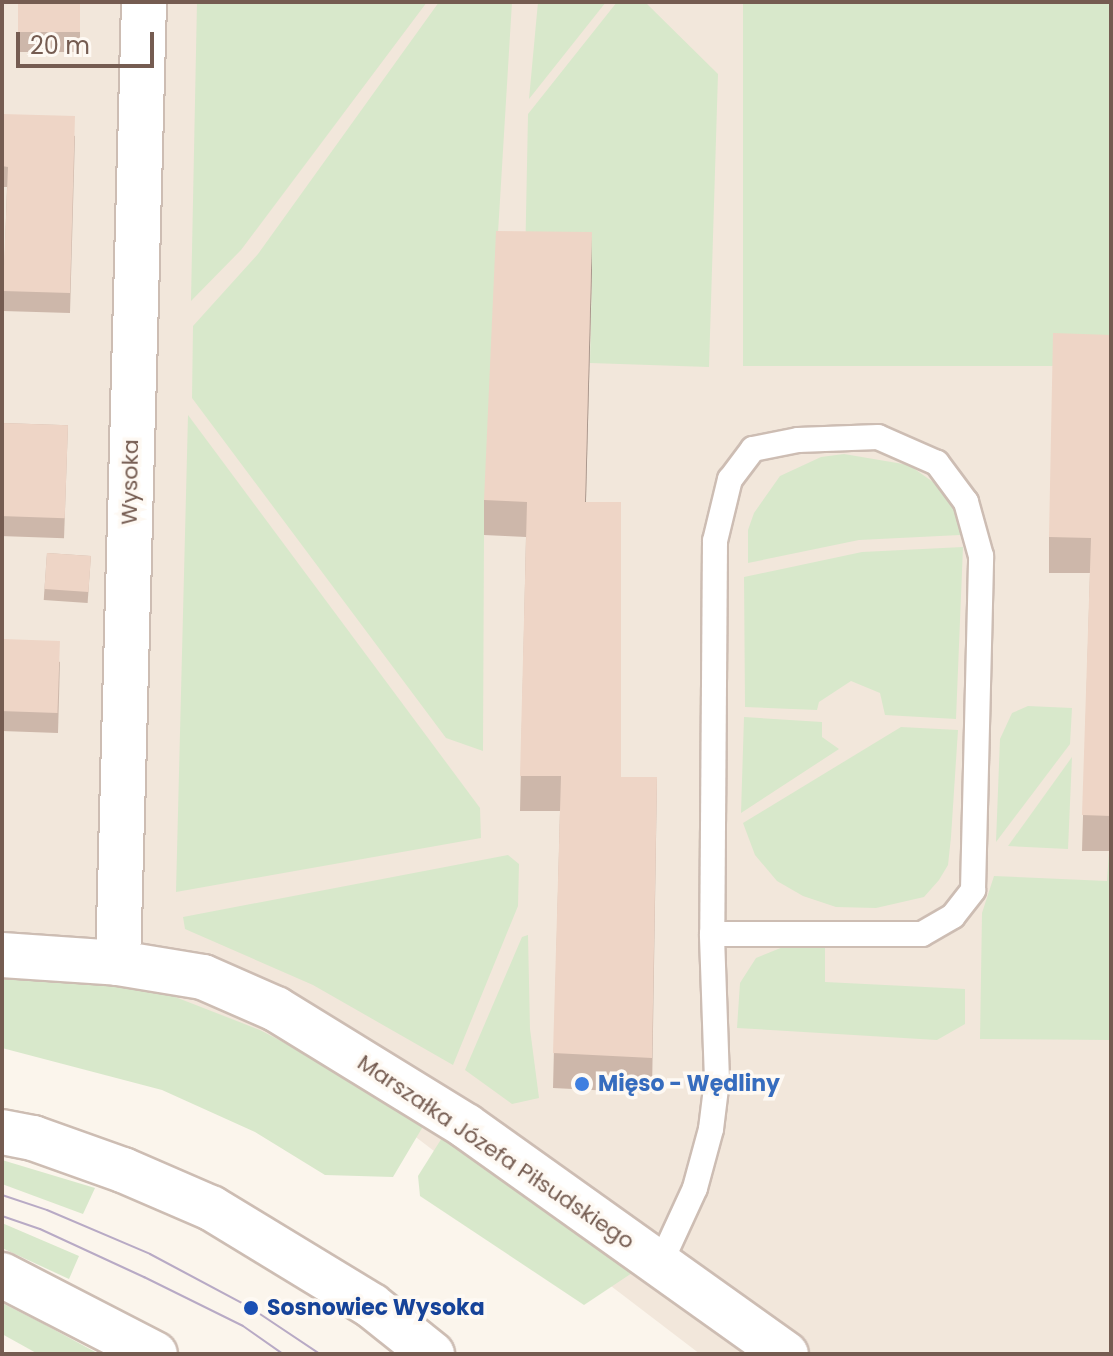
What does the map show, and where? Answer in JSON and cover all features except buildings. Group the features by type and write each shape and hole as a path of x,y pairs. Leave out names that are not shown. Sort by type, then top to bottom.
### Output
{"street":[{"name":"Wysoka","path":"118,963 144,2"},
{"name":"Marszałka Józefa Piłsudskiego","path":"2,955 118,963 203,977 276,1009 466,1126 786,1354"},
{"path":"2,1132 33,1138 123,1170 211,1208 372,1306 432,1354"},
{"path":"2,1275 155,1354"}],"lane":[{"path":"661,1262 695,1188 711,1129 717,1080 712,934 715,541 730,479 753,449 798,440 878,437 937,463 966,502 981,556 973,890 953,916 922,934 712,934"}],"shaded area":[{"path":"2,2 1081,2 1111,67 1111,1354 700,1354 345,1083 2,994"}],"green space":[{"path":"197,2 427,2 241,250 191,301"},
{"path":"439,2 512,2 484,535 483,751 446,738 192,398 193,326 258,254"},
{"path":"538,2 606,2 529,99"},
{"path":"617,2 645,2 718,74 709,367 590,363 592,268 525,266 528,114"},
{"path":"743,2 1111,2 1111,366 743,366"},
{"path":"188,415 480,808 481,838 176,892"},
{"path":"844,454 909,465 933,482 952,504 960,523 960,535 859,540 748,563 748,530 754,513 780,476 821,457"},
{"path":"963,547 956,719 885,715 880,693 851,681 819,702 817,710 745,707 744,577 862,552"},
{"path":"1028,706 1072,708 1070,744 996,842 1000,739 1012,713"},
{"path":"744,717 822,722 822,737 839,749 741,813"},
{"path":"901,727 958,730 948,865 939,880 924,897 876,908 836,907 803,896 777,881 755,855 743,823"},
{"path":"1072,757 1068,849 1008,846"},
{"path":"1109,851 1111,1040 980,1039 982,913 994,876 1107,881"},
{"path":"508,855 519,864 518,906 453,1065 313,985 185,929 183,917"},
{"path":"528,935 530,1029 539,1098 512,1104 465,1070 522,937"},
{"path":"825,946 825,982 965,989 965,1024 937,1040 737,1028 740,983 756,958 783,947"},
{"path":"2,973 147,986 260,1030 428,1118 393,1177 325,1175 255,1132 162,1090 2,1048"},
{"path":"445,1133 641,1267 584,1305 420,1196 418,1176"},
{"path":"2,1160 95,1188 83,1214 2,1184"},
{"path":"2,1223 79,1256 69,1279 2,1248"},
{"path":"2,1303 99,1354 38,1354 2,1334"}],"tram line":[{"path":"2,1195 47,1210 150,1254 251,1308 320,1354"},
{"path":"2,1216 40,1229 144,1277 243,1326 283,1354"}],"place":[{"name":"Mięso - Wędliny","path":"582,1084"},
{"name":"Sosnowiec Wysoka","path":"251,1308"}]}
